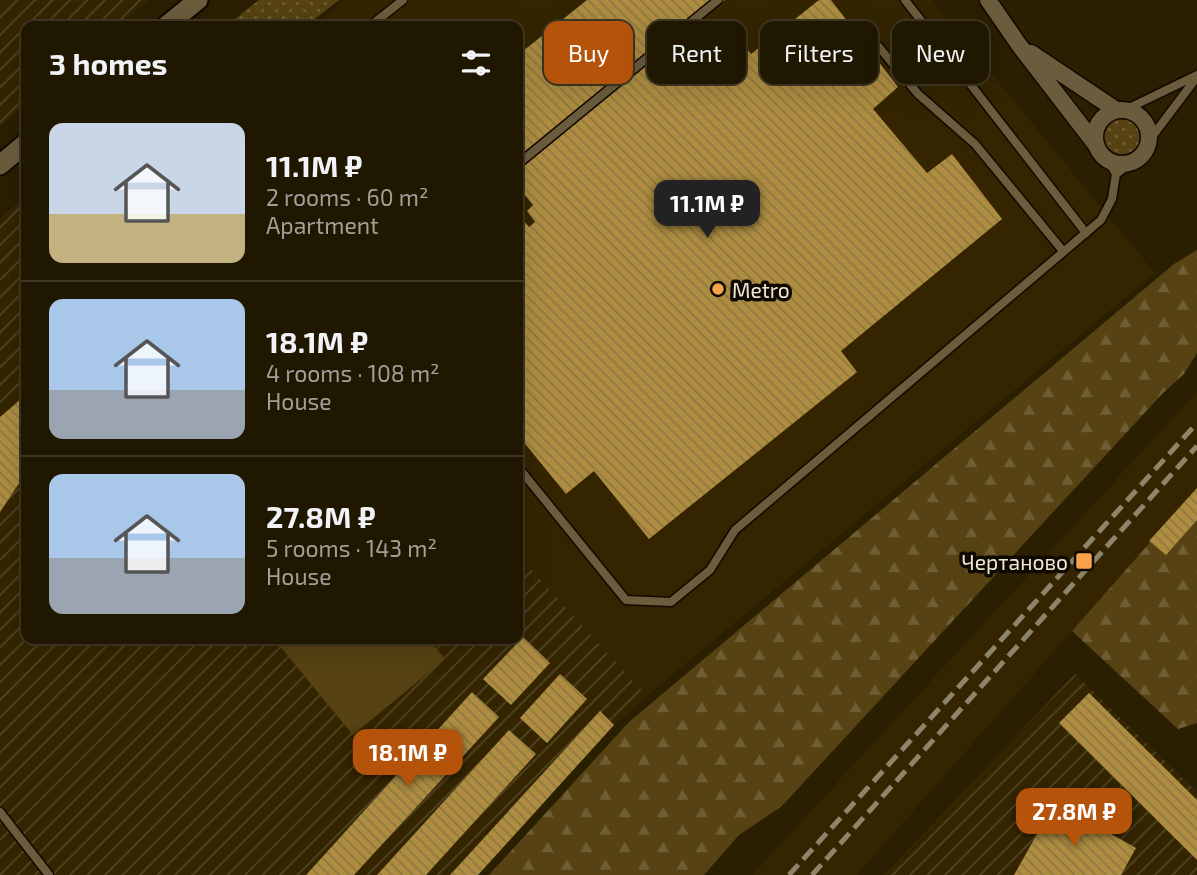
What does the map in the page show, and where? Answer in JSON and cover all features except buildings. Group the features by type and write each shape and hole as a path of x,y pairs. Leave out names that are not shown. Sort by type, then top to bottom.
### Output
{"main road":[{"path":"172,21 198,0"},
{"path":"0,165 21,147"}],"street":[{"path":"988,0 1019,45 1107,159 1124,163 1139,157 1148,142 1149,133 1141,118 1121,110 1019,45"},
{"path":"1096,145 1095,136 1101,119 1121,110"}],"lane":[{"path":"376,21 403,0"},
{"path":"523,160 718,0"},
{"path":"905,0 1086,233"},
{"path":"878,46 918,94 975,144 1063,251"},
{"path":"1121,110 1197,76"},
{"path":"1148,142 1197,76"},
{"path":"1116,174 1139,157"},
{"path":"523,473 626,600 671,602 710,570 735,530 1101,220 1112,199 1116,174 1107,159"},
{"path":"0,812 49,875"}],"shaded area":[{"path":"0,0 149,0 123,21 21,21 21,107 0,126"},
{"path":"345,0 931,0 948,21 892,21 892,84 989,84 989,71 1155,273 647,696 523,560 523,21 318,21"},
{"path":"21,200 21,644 523,644 523,560 647,696 614,725 478,875 0,875 0,218"},
{"path":"1197,392 1197,489 857,875 752,875"},
{"path":"1075,674 1197,792 1197,875 884,875"}],"green space":[{"path":"259,0 339,0 312,21 232,21"},
{"path":"1122,119 1135,124 1140,137 1135,150 1122,155 1109,150 1104,137 1109,124"},
{"path":"1197,250 1197,353 1184,374 1162,394 782,806 739,835 704,875 489,875 629,722 1174,264"},
{"path":"1197,489 1197,723 1178,729 1072,631"},
{"path":"278,644 432,644 445,659 353,735"}],"railway":[{"path":"789,875 1197,423"},
{"path":"812,875 1197,446"}],"place":[{"name":"Metro","path":"718,289"},
{"name":"Чертаново","path":"1084,561"}]}
